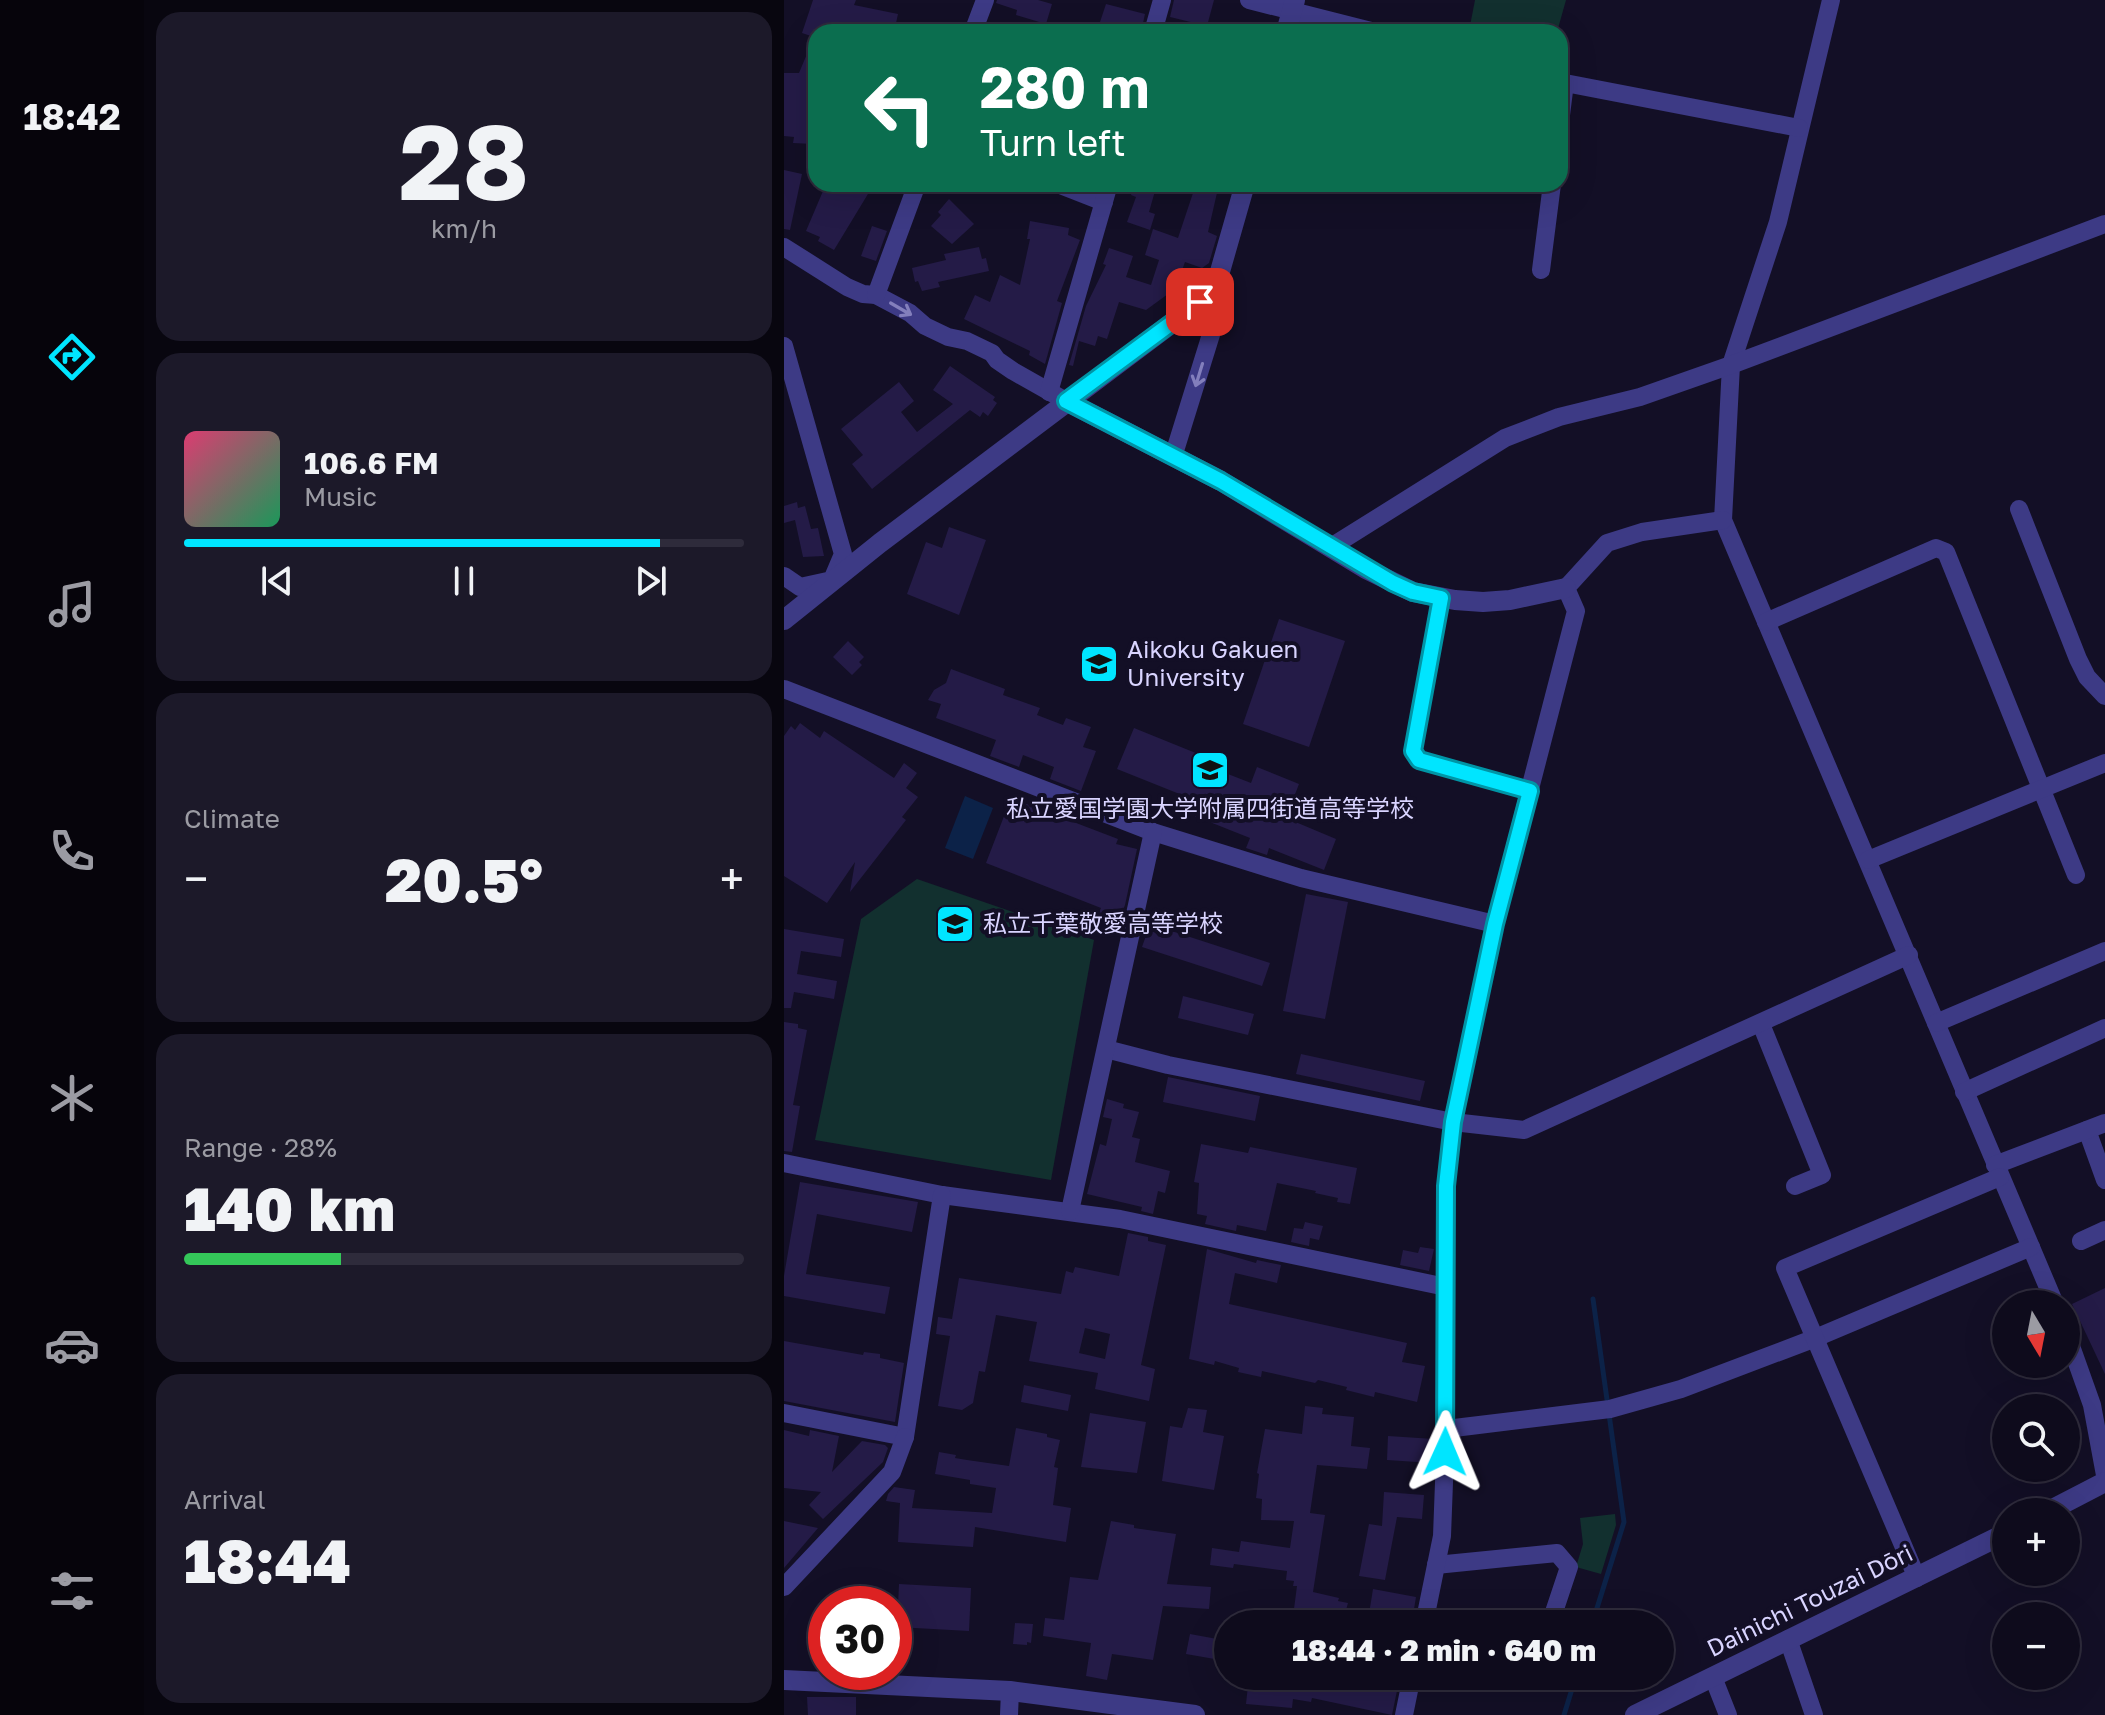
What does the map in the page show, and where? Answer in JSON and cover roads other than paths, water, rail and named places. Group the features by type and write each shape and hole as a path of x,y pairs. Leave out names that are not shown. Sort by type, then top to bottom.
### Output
{"street":[{"path":"976,24 985,0"},
{"path":"1155,24 1162,0"},
{"path":"1249,0 1294,5 1351,24"},
{"path":"1831,0 1778,222 1731,365 1722,492 1723,520 2049,1290"},
{"path":"1568,83 1799,128"},
{"path":"876,295 914,192"},
{"path":"784,620 1058,396 1200,302 1217,282 1243,192"},
{"path":"1541,270 1551,192"},
{"path":"1058,396 1106,193"},
{"path":"1331,547 1505,438 1559,417 1640,397 1731,365 2105,224"},
{"path":"784,247 847,287 876,295 910,313 925,326 992,353 1013,371 1221,481 1413,592 1483,602 1510,600 1566,588 1607,543 1642,532 1723,520"},
{"path":"1173,457 1213,328 1200,302"},
{"path":"784,346 843,554 832,580"},
{"path":"2019,509 2078,659 2087,677 2105,696"},
{"path":"1766,622 1936,548 1946,552 2076,875"},
{"path":"784,576 800,587 832,580"},
{"path":"1427,1610 1442,1536 1446,1429 1446,1186 1453,1122 1495,924 1576,611 1566,588"},
{"path":"1441,598 1413,751 1419,760 1530,791"},
{"path":"784,689 1153,832 1301,878 1495,924"},
{"path":"1868,860 2105,763"},
{"path":"1070,1211 1153,832"},
{"path":"1936,1023 2105,951"},
{"path":"1106,1049 1168,1065 1453,1122 1524,1130 1909,955"},
{"path":"1761,1024 1822,1175 1795,1186"},
{"path":"1964,1092 2105,1028"},
{"path":"1917,1578 1785,1268 2105,1123"},
{"path":"2087,1130 2105,1180"},
{"path":"784,1163 942,1195 1120,1219 1446,1287"},
{"path":"784,1587 892,1472 905,1437 942,1195"},
{"path":"2081,1241 2105,1230"},
{"path":"1446,1429 1610,1409 1681,1389 1813,1339 2031,1247"},
{"path":"2080,1371 2092,1405 2105,1475"},
{"path":"784,1413 905,1437"},
{"path":"2074,1498 2105,1482"},
{"name":"Dainichi Touzai Dōri","path":"1635,1715 1992,1540"},
{"path":"1436,1565 1557,1553 1569,1567 1555,1610"},
{"path":"1788,1639 1814,1715"},
{"path":"1713,1677 1728,1715"},
{"path":"784,1680 1010,1691 1195,1715"},
{"path":"1404,1715 1409,1690"},
{"path":"1009,1715 1010,1691"}],"water":[{"path":"965,796 993,808 973,859 945,848"}],"waterway":[{"path":"1593,1299 1624,1522 1596,1610"},
{"path":"1564,1715 1572,1690"}],"place":[{"name":"Aikoku Gakuen University","path":"1099,664"},
{"name":"私立愛国学園大学附属四街道高等学校","path":"1210,770"},
{"name":"私立千葉敬愛高等学校","path":"955,924"}]}
